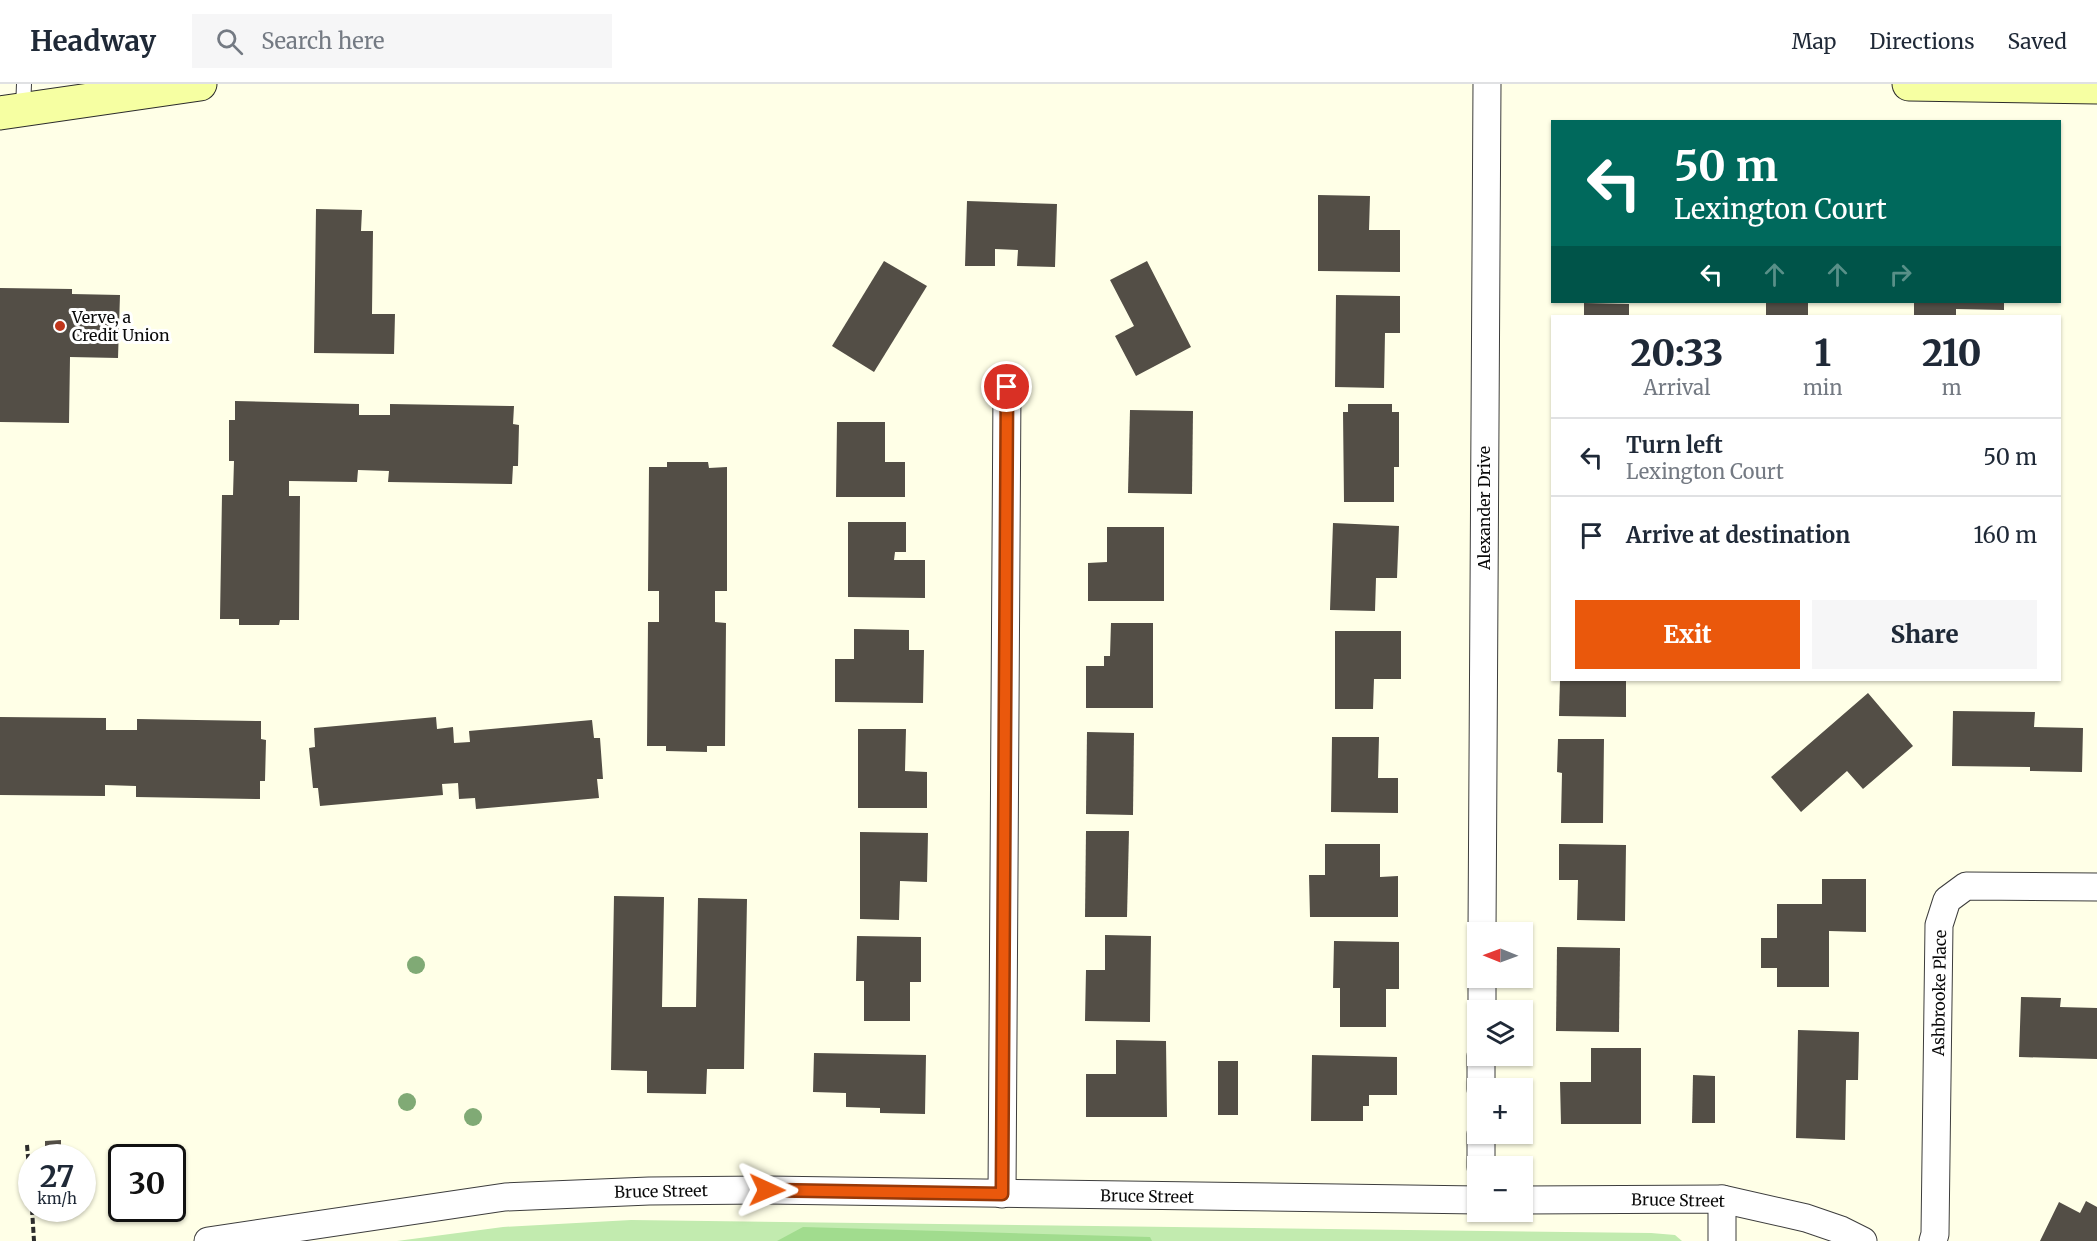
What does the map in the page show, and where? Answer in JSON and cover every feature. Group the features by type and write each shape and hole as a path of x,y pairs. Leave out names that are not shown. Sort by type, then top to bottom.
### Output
{"main road":[{"path":"16,102 200,84"},
{"path":"1909,84 2097,87"}],"street":[{"name":"Alexander Drive","path":"1482,922 1487,84"},
{"path":"1002,1194 1007,387"},
{"name":"Ashbrooke Place","path":"1933,1241 1935,1234 1939,925 1947,900 1966,886 2097,887"},
{"name":"Bruce Street","path":"208,1241 515,1196 649,1191 1467,1200"},
{"path":"1722,1198 1722,1241"},
{"name":"Bruce Street","path":"1533,1200 1722,1198 1806,1218 1841,1230 1863,1241"}],"path":[{"path":"33,1222 34,1241"}],"green space":[{"path":"631,1220 1651,1233 1675,1235 1682,1241 397,1241 503,1227"},
{"path":"803,1227 1150,1237 1152,1241 777,1241"}],"building":[{"path":"1318,195 1370,196 1369,230 1400,230 1400,272 1318,271"},
{"path":"967,201 1057,204 1055,267 1017,266 1018,250 995,249 995,266 965,266"},
{"path":"316,209 362,210 361,231 373,231 372,314 395,314 394,354 314,353"},
{"path":"884,261 927,286 874,372 832,346"},
{"path":"1147,261 1191,347 1136,376 1115,336 1134,326 1110,280"},
{"name":"Verve, a Credit Union","path":"0,288 72,289 72,294 120,295 118,358 70,357 69,423 0,422"},
{"path":"1336,295 1400,296 1400,333 1385,333 1384,388 1335,387"},
{"path":"1584,303 1629,304 1629,315 1584,315"},
{"path":"1766,303 1808,303 1808,315 1766,315"},
{"path":"1914,303 2004,303 2004,310 1956,309 1956,315 1914,315"},
{"path":"235,401 359,404 359,415 390,415 390,404 514,406 513,424 519,425 518,466 513,466 512,484 388,482 389,471 358,470 357,482 289,481 289,496 300,496 299,620 280,620 279,625 239,625 239,619 220,619 222,495 233,495 234,461 229,461 229,420 235,420"},
{"path":"1348,404 1392,404 1392,412 1399,412 1399,467 1394,467 1394,502 1344,502 1343,412 1348,412"},
{"path":"1130,410 1193,411 1192,494 1128,493"},
{"path":"837,422 885,422 885,462 905,462 905,497 836,497"},
{"path":"667,462 708,462 709,468 727,467 727,591 715,591 715,622 726,623 725,746 707,746 707,752 666,751 666,746 647,746 648,622 659,622 659,591 648,591 649,467 667,467"},
{"path":"848,522 906,522 906,552 895,552 894,560 925,560 925,598 848,597"},
{"path":"1333,523 1399,526 1397,578 1376,578 1375,611 1330,610"},
{"path":"1107,527 1164,527 1164,601 1088,601 1088,563 1107,562"},
{"path":"1111,623 1153,623 1153,708 1086,708 1086,666 1104,666 1104,656 1110,656"},
{"path":"854,629 909,630 909,650 924,650 923,703 835,702 835,659 854,659"},
{"path":"1335,631 1401,631 1401,679 1374,679 1373,709 1335,709"},
{"path":"1560,681 1626,681 1626,717 1559,716"},
{"path":"1868,693 1913,746 1863,789 1847,771 1801,812 1771,777"},
{"path":"1953,711 2035,712 2034,727 2083,728 2082,772 2030,771 2030,767 1952,766"},
{"path":"0,717 106,718 106,730 137,730 137,719 261,721 261,739 266,740 265,781 260,781 260,799 136,797 136,786 105,785 105,796 0,795"},
{"path":"436,717 437,729 453,727 454,743 470,742 469,731 592,720 594,738 600,738 603,779 597,779 599,798 476,809 475,798 459,799 458,783 442,784 443,795 320,806 318,788 313,788 309,748 315,747 314,728"},
{"path":"858,729 906,729 905,771 927,772 927,808 858,808"},
{"path":"1087,732 1134,733 1133,815 1086,814"},
{"path":"1332,737 1379,737 1378,778 1398,778 1398,813 1331,812"},
{"path":"1558,739 1604,739 1603,823 1561,823 1562,773 1557,772"},
{"path":"1086,831 1129,831 1127,917 1085,917"},
{"path":"860,832 928,833 927,882 900,881 899,920 860,919"},
{"path":"1325,844 1380,844 1380,877 1398,876 1398,917 1310,917 1309,875 1325,875"},
{"path":"1559,844 1626,845 1625,921 1577,920 1578,880 1559,880"},
{"path":"1822,879 1866,879 1866,932 1829,931 1829,987 1777,987 1777,968 1761,968 1761,938 1777,938 1777,904 1822,904"},
{"path":"614,896 664,897 662,1007 696,1007 698,898 747,899 744,1069 707,1069 706,1094 647,1093 647,1071 611,1070"},
{"path":"1105,935 1151,936 1150,1022 1085,1021 1086,970 1105,970"},
{"path":"857,936 921,937 921,982 910,982 910,1021 864,1021 864,981 856,981"},
{"path":"1334,941 1399,942 1399,989 1386,989 1386,1027 1340,1027 1340,988 1333,988"},
{"path":"1557,947 1620,948 1619,1032 1556,1031"},
{"path":"2021,997 2061,998 2060,1007 2097,1008 2097,1059 2019,1057"},
{"path":"1798,1030 1859,1032 1858,1080 1846,1080 1845,1140 1796,1138"},
{"path":"1116,1040 1166,1041 1167,1117 1086,1117 1086,1074 1116,1074"},
{"path":"1591,1048 1641,1048 1641,1124 1561,1124 1560,1082 1591,1082"},
{"path":"814,1053 926,1055 925,1114 880,1113 880,1108 846,1107 846,1093 813,1092"},
{"path":"1312,1055 1397,1057 1397,1095 1369,1095 1369,1106 1363,1106 1363,1121 1311,1121"},
{"path":"1218,1061 1238,1061 1238,1115 1218,1115"},
{"path":"1693,1075 1715,1076 1715,1123 1692,1123"},
{"path":"61,1140 61,1144 45,1144 45,1141"},
{"path":"2086,1201 2097,1207 2097,1241 2040,1241 2059,1202 2080,1213"}],"place":[{"name":"Verve, a Credit Union","path":"60,326"}],"route":[{"path":"767,1190 1002,1194 1007,387"}]}
